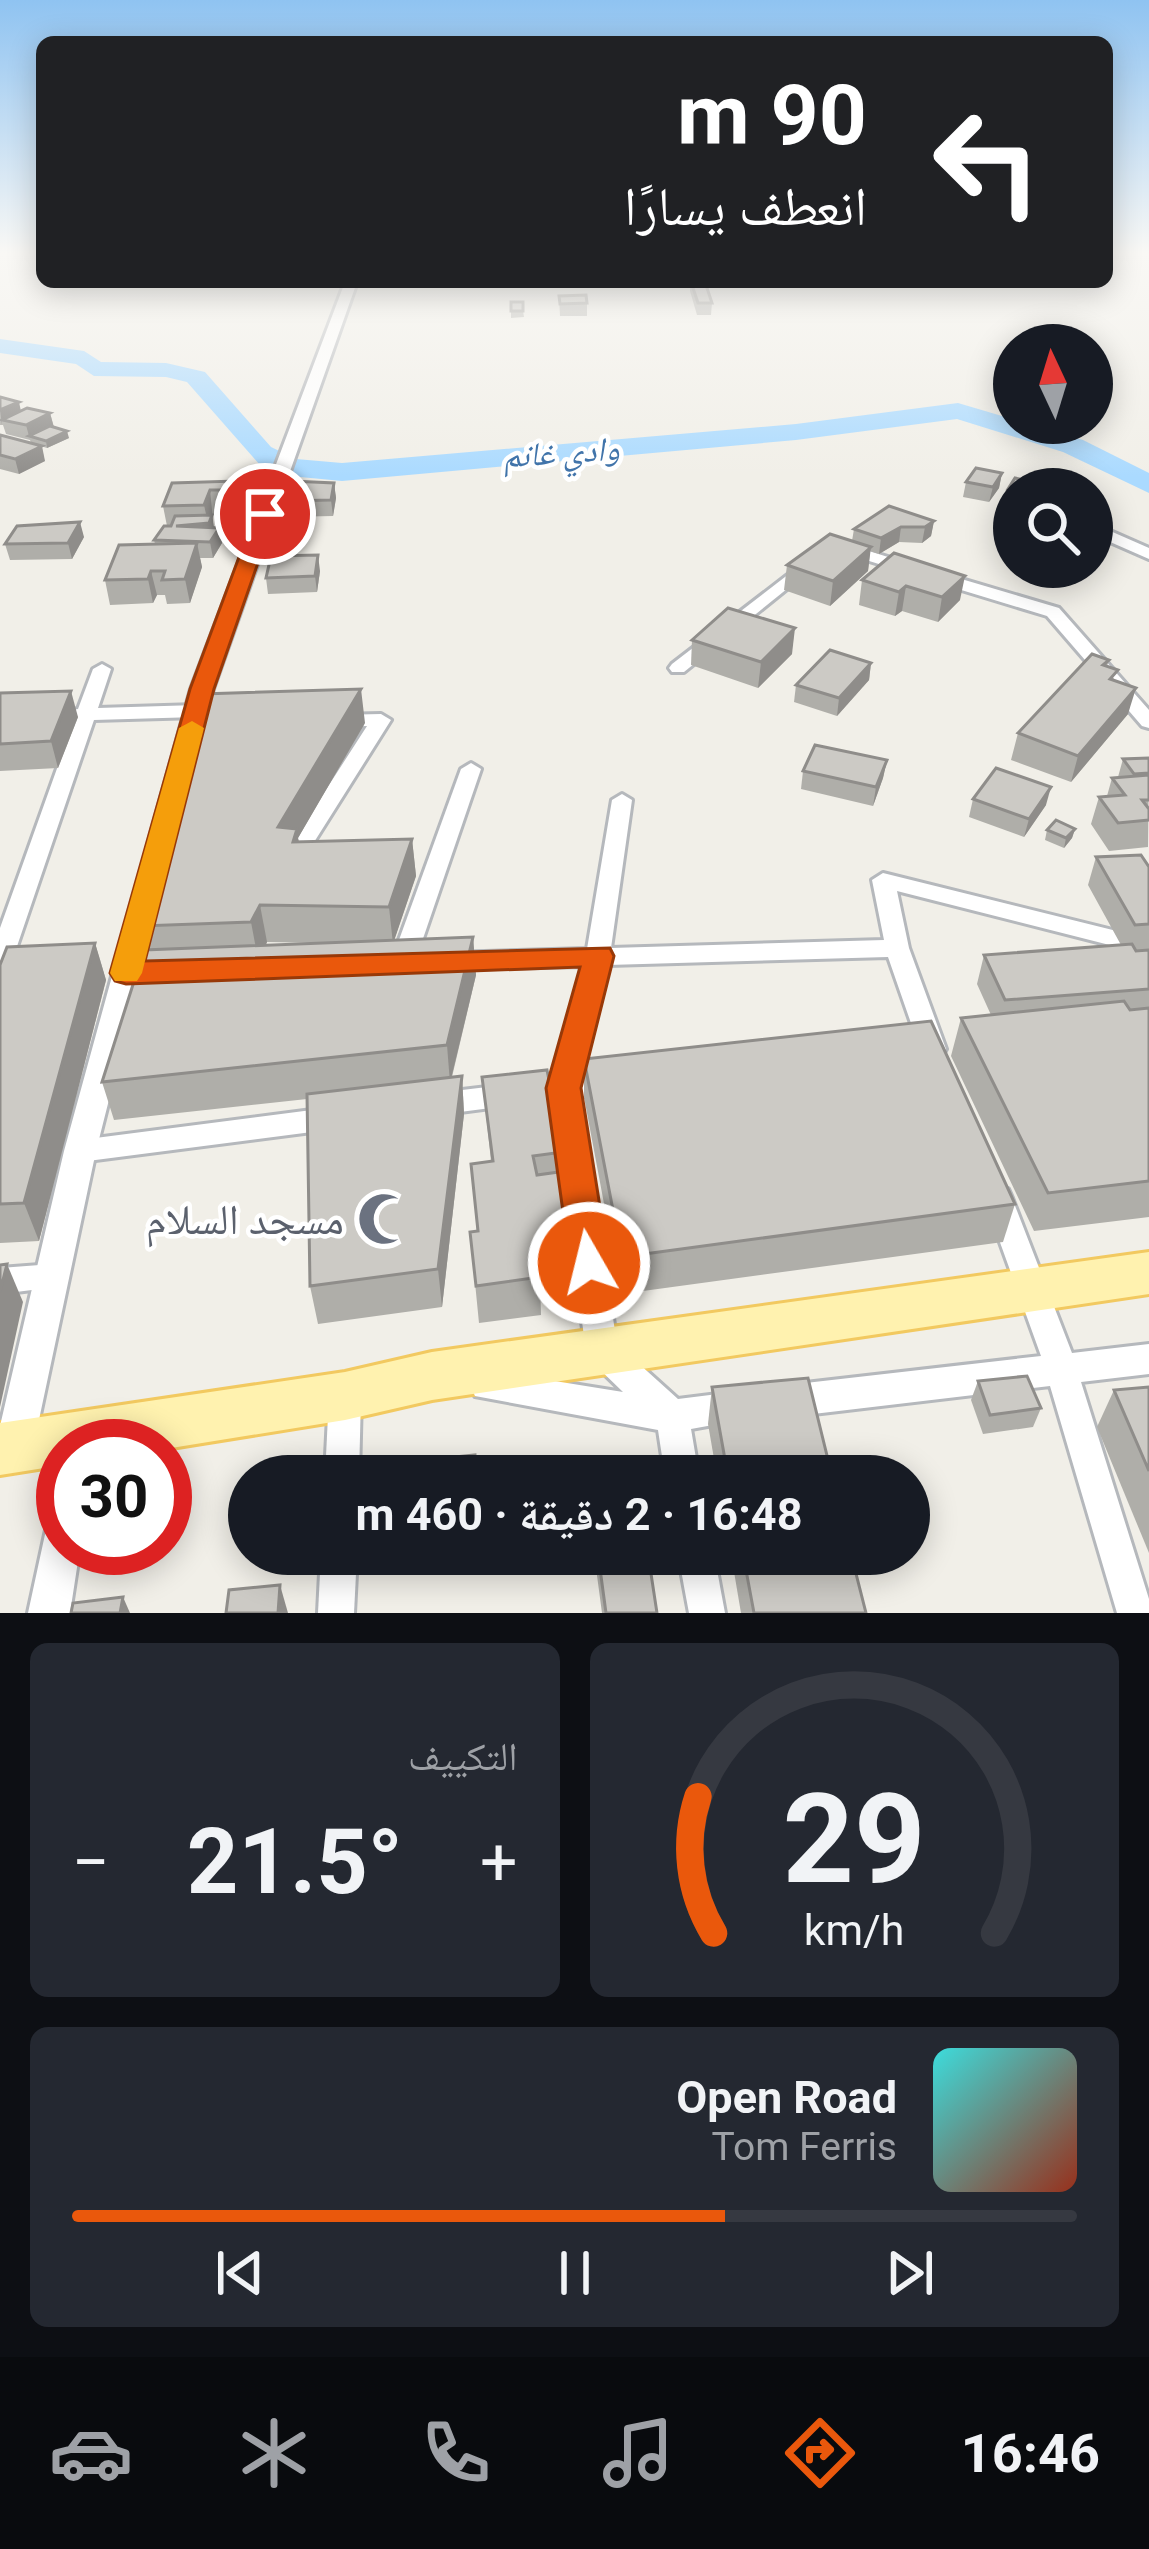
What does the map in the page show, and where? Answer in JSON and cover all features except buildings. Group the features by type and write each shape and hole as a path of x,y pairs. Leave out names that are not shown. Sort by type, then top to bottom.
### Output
{"main road":[{"path":"192,1422 432,1376 1149,1273"}],"street":[{"path":"7,1448 127,973 283,464 334,327"},
{"path":"1113,538 1149,554"},
{"path":"678,668 832,545 1053,612 1149,722"},
{"path":"0,961 102,669"},
{"path":"43,716 202,719"},
{"path":"291,861 381,720 311,721"},
{"path":"471,769 392,963 896,948"},
{"path":"622,800 598,956 564,1088 602,1351 672,1416 678,1455"},
{"path":"933,1050 896,948 883,880 1149,947"},
{"path":"402,1109 633,1080"},
{"path":"80,1151 356,1115"},
{"path":"984,1167 1037,1289 1056,1367 1135,1613"},
{"path":"0,1282 53,1277"},
{"path":"432,1376 672,1416 1149,1359"},
{"path":"343,1455 345,1396"},
{"path":"49,1613 55,1575"},
{"path":"336,1613 338,1575"},
{"path":"700,1575 707,1613"}],"waterway":[{"name":"وادي غانم","path":"0,346 84,358 94,369 166,370 196,377 261,453 310,470 342,472 796,432 958,411 1073,446 1149,484"}],"slow traffic":[{"path":"126,973 192,728"}],"place":[{"name":"مسجد السلام","path":"384,1219"}],"route":[{"path":"265,514 202,689 126,973 598,956 564,1088 589,1263"}]}
